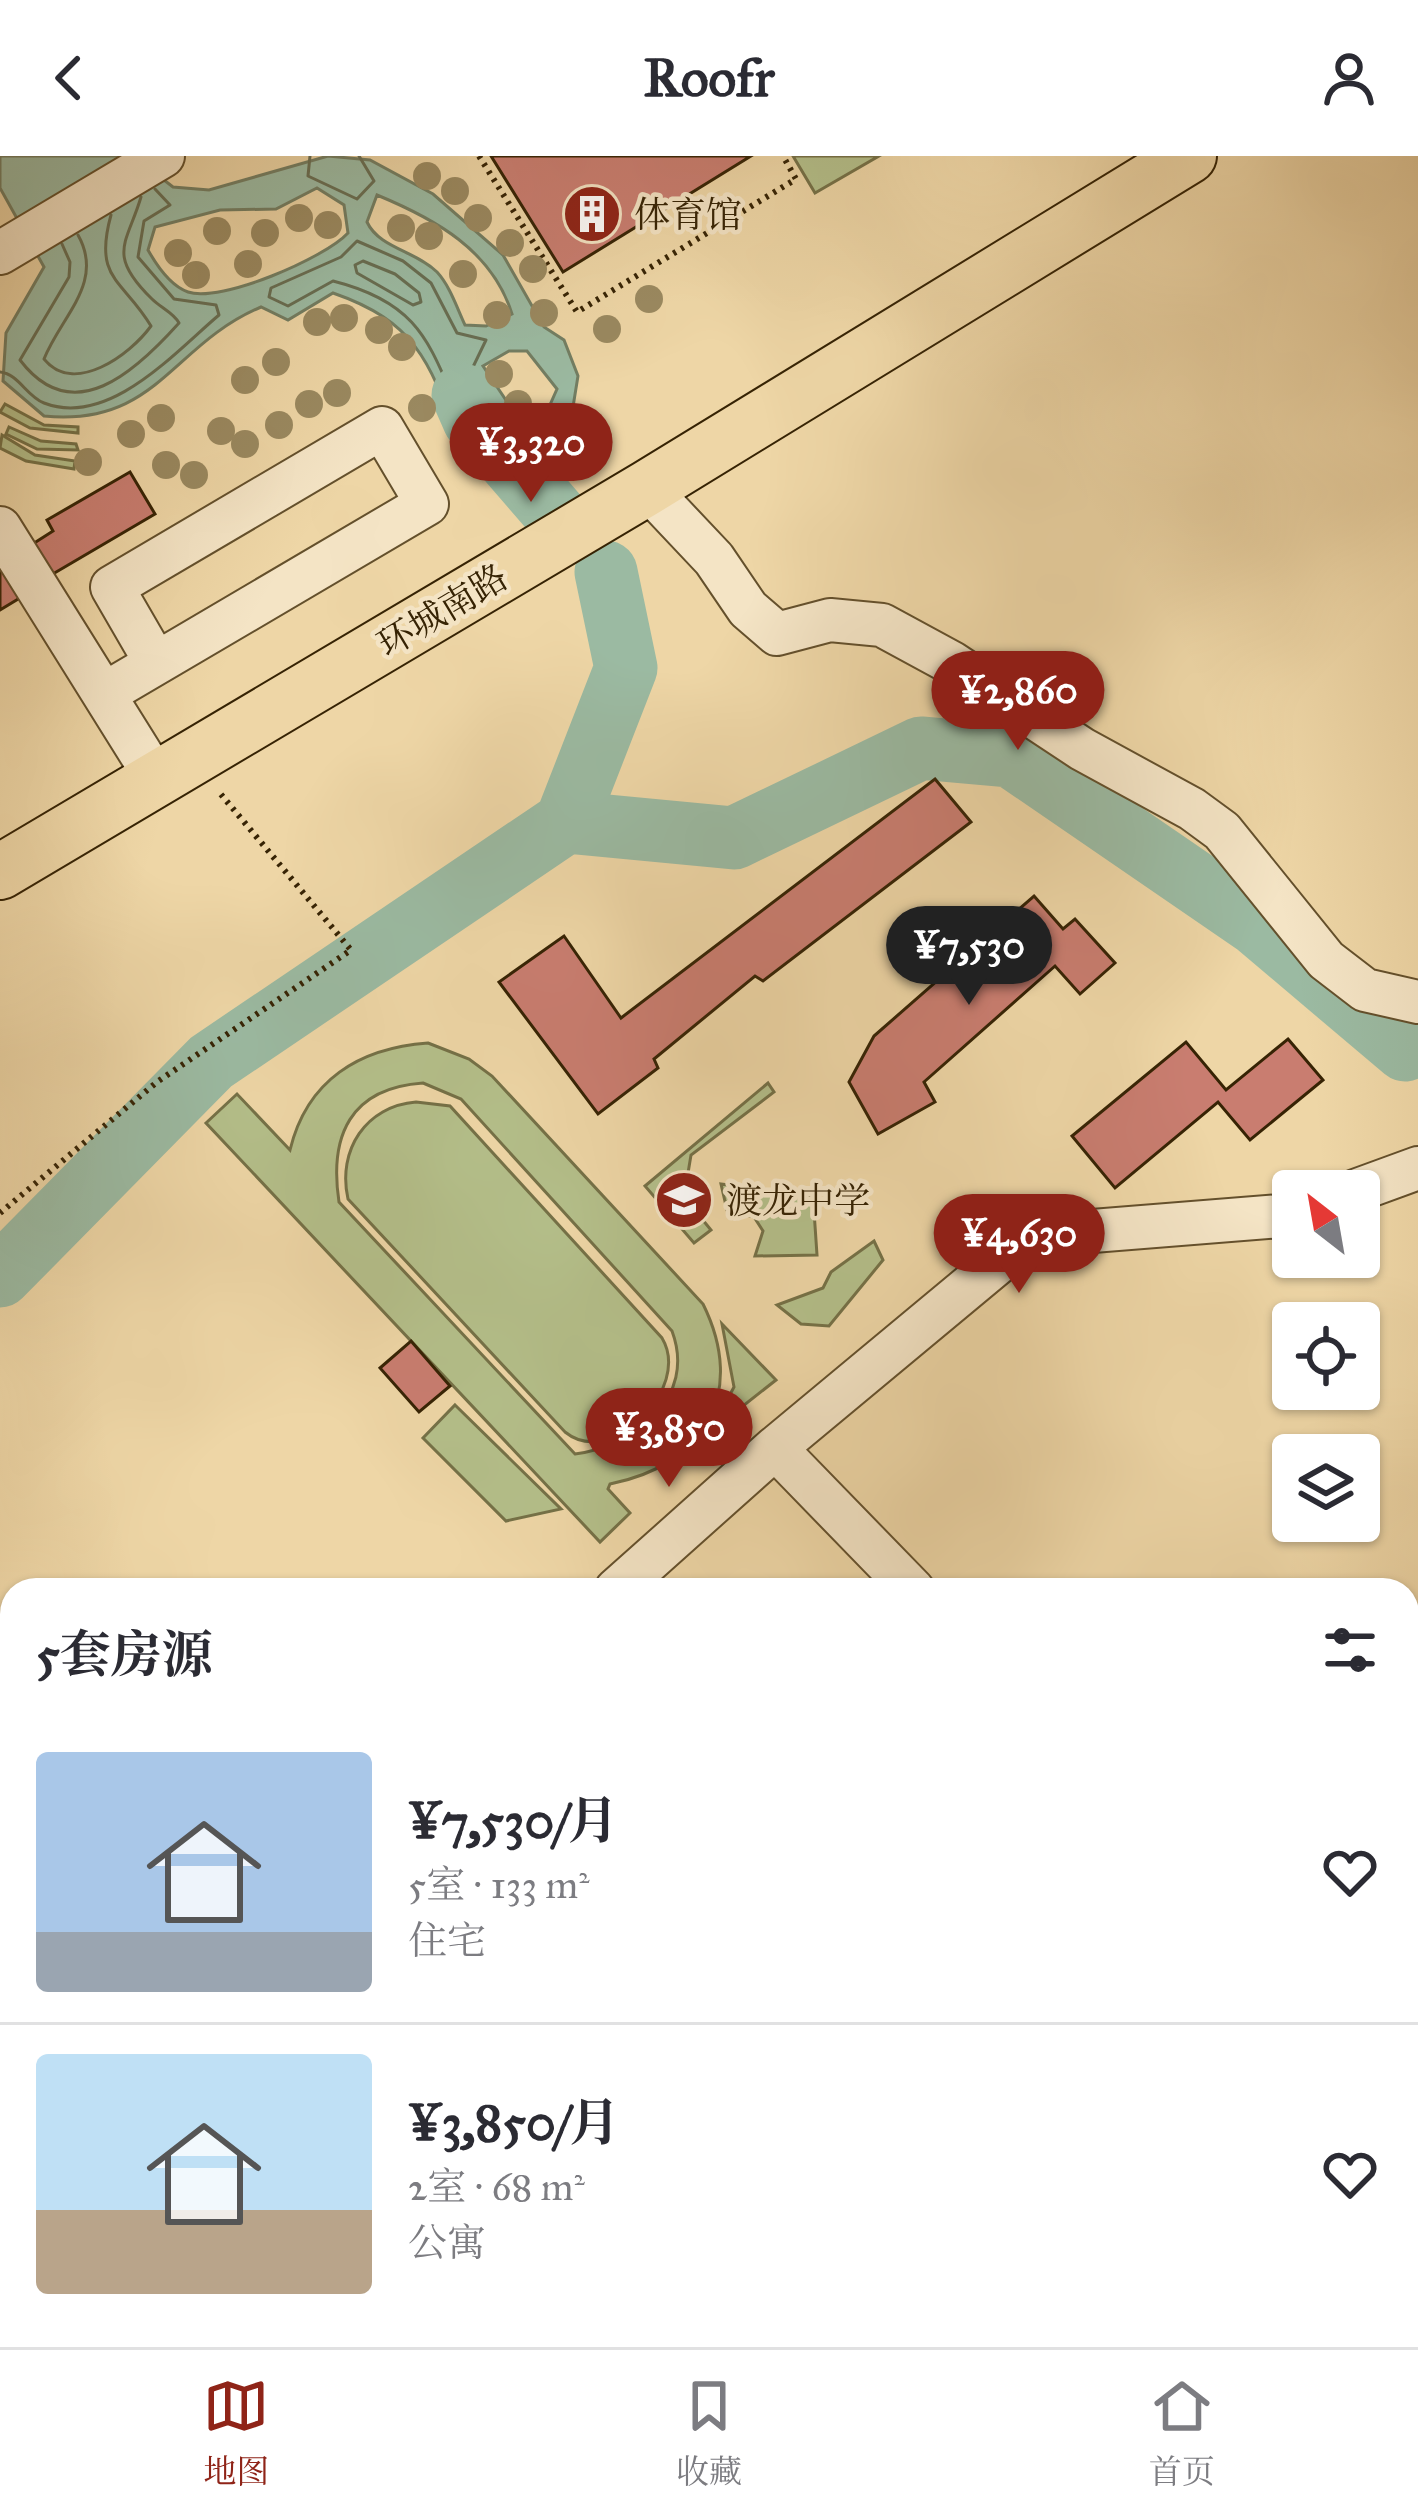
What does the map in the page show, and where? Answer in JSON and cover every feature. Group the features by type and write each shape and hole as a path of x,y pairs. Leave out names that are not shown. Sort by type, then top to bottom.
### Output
{"main road":[{"name":"环城南路","path":"0,872 647,488 1189,156"}],"street":[{"path":"9,248 164,156"},
{"path":"104,694 427,504 382,428 112,587 156,663"},
{"path":"647,488 714,559 748,609 777,634 830,620 882,626 952,663 1082,749 1192,809 1222,832 1326,960 1365,990 1418,1002"},
{"path":"0,528 104,694 174,768"},
{"path":"1380,1182 1418,1168"},
{"path":"629,1578 775,1448 1030,1236 1272,1217"},
{"path":"775,1448 901,1578"}],"path":[{"path":"479,156 577,312 796,179 783,156"},
{"path":"0,1213 158,1082 351,950 174,768"}],"shaded area":[{"path":"793,156 879,156 815,193"},
{"path":"5,404 44,425 78,427 78,433 30,428 0,412"},
{"path":"9,427 41,441 76,444 78,450 37,449 6,434"},
{"path":"2,435 35,455 75,461 74,469 26,461 0,448"},
{"path":"428,1043 469,1059 492,1076 703,1304 716,1337 720,1367 718,1395 709,1420 671,1460 610,1484 608,1489 630,1513 600,1542 206,1123 237,1094 290,1150 309,1104 323,1087 358,1061","holes":["423,1083 461,1099 672,1331 676,1377 668,1397 655,1415 619,1441 575,1454 339,1202 342,1137 362,1105 378,1094"]},
{"path":"768,1083 774,1092 691,1155 684,1197 711,1230 694,1243 645,1186"},
{"path":"416,1102 450,1106 662,1338 668,1358 666,1379 657,1400 624,1432 584,1441 565,1432 348,1199 347,1164 359,1134 383,1112"},
{"path":"721,1184 813,1196 817,1255 755,1256 763,1231 754,1217 727,1210"},
{"path":"874,1241 883,1260 829,1326 801,1324 777,1305 823,1288 831,1272"},
{"path":"722,1324 776,1380 710,1432 734,1387"},
{"path":"455,1405 561,1509 506,1521 423,1438"}],"water":[{"path":"0,156 133,156 173,187 209,190 328,156 370,160 433,194 503,255 544,327 564,340 578,376 572,413 591,433 535,469 459,441 417,349 384,317 333,293 288,320 261,307 230,323 161,380 113,409 82,416 44,416 3,381 6,333 44,267 0,188","holes":["317,188 344,205 348,233 272,276 224,291 188,292 170,280 148,250 155,227 220,210 276,209","377,195 440,226 491,272 512,314 486,326 465,325 437,272 380,238 367,222","509,351 527,351 557,389 549,407 516,415 483,366"]}],"building":[{"name":"体育馆","path":"491,156 751,156 563,272"},
{"path":"130,472 155,514 46,578 28,547 53,531 47,520"},
{"path":"0,560 33,590 0,610"},
{"path":"935,779 971,822 763,981 755,976 654,1059 658,1068 598,1114 499,982 564,936 621,1018"},
{"path":"1034,896 1063,929 1075,919 1115,963 1080,994 1055,966 924,1082 935,1102 878,1134 849,1082 874,1036"},
{"path":"1288,1039 1323,1080 1250,1140 1218,1102 1115,1188 1072,1136 1186,1042 1226,1090"},
{"path":"411,1341 450,1386 419,1412 380,1368"}],"waterway":[{"path":"463,395 474,420 557,516"},
{"path":"606,572 626,668 566,822 734,838 921,748 1011,756 1256,924 1405,1050"},
{"path":"0,1276 211,1062 566,822"},
{"path":"1405,1050 1418,1049"}],"place":[{"name":"体育馆","path":"592,214"},
{"name":"渡龙中学","path":"684,1200"}]}
